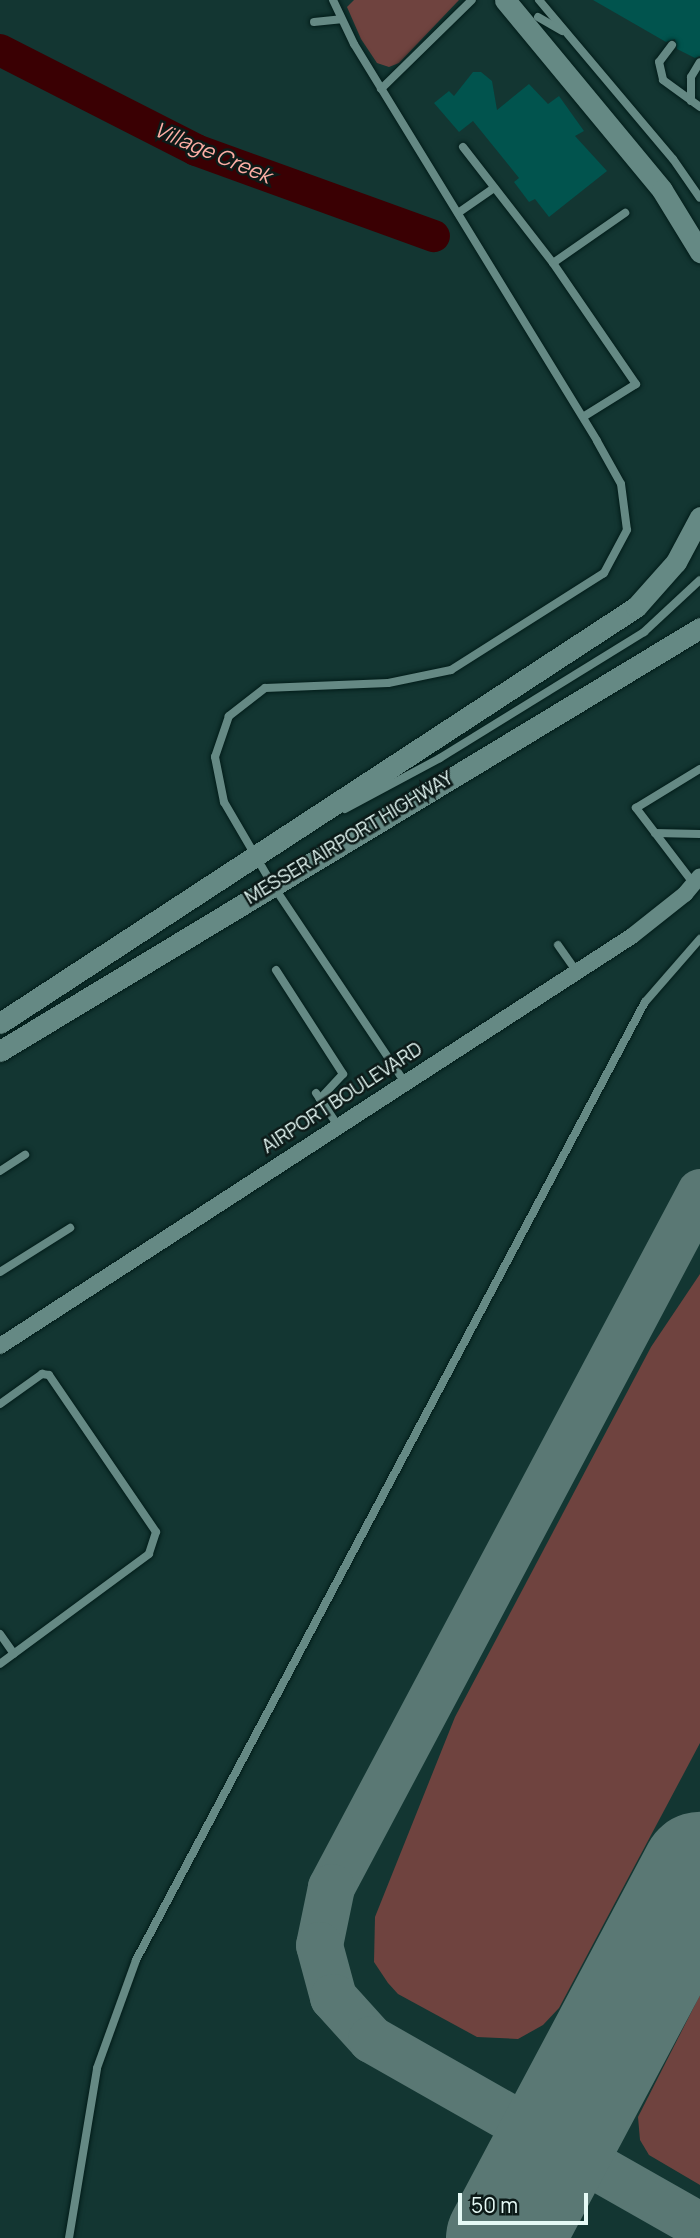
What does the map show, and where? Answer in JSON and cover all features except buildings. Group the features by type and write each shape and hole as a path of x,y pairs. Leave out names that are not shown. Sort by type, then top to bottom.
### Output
{"main road":[{"path":"505,0 642,164 700,252"},
{"name":"MESSER AIRPORT HIGHWAY","path":"0,1023 163,912 256,857 636,607 676,562 700,517"},
{"name":"MESSER AIRPORT HIGHWAY","path":"0,1051 272,884 700,628"}],"street":[{"name":"AIRPORT BOULEVARD","path":"0,1346 632,936 697,880"}],"lane":[{"path":"333,0 341,19 382,89 583,417 621,484 627,530 604,573 452,670 388,683 265,688 229,716 215,757 224,802 272,884 405,1083"},
{"path":"382,89 472,0"},
{"path":"539,0 673,159 700,198"},
{"path":"538,17 567,34"},
{"path":"314,22 341,19"},
{"path":"672,46 659,62 663,80 700,107"},
{"path":"692,101 691,77 700,61"},
{"path":"463,147 553,263 636,384 583,417"},
{"path":"458,214 495,188"},
{"path":"553,263 625,213"},
{"name":"MESSER AIRPORT HIGHWAY","path":"256,857 440,758 644,632 700,580"},
{"path":"697,880 636,808 700,769"},
{"path":"655,833 700,834"},
{"path":"69,2238 97,2068 120,1993 136,1960 645,1003 700,939"},
{"path":"558,944 577,972"},
{"path":"276,970 343,1074 318,1096 338,1126"},
{"path":"0,1171 25,1155"},
{"path":"0,1272 70,1228"},
{"path":"0,1404 43,1374 49,1375 156,1532 149,1554 0,1664"},
{"path":"0,1634 14,1654"}],"shaded area":[{"path":"354,0 459,0 399,63 389,67 377,63 361,39 347,7"},
{"path":"700,1274 700,1743 559,2008 543,2025 518,2039 477,2037 398,1994 388,1983 374,1962 375,1917 455,1717 651,1347"},
{"path":"700,1995 700,2185 649,2155 640,2140 638,2117"}],"waterway":[{"name":"Village Creek","path":"0,50 196,150 434,236"}],"taxiway":[{"path":"700,1192 331,1887 319,1945 333,1997 371,2039 700,2226"}],"runway":[{"path":"504,2238 700,1870"}]}
